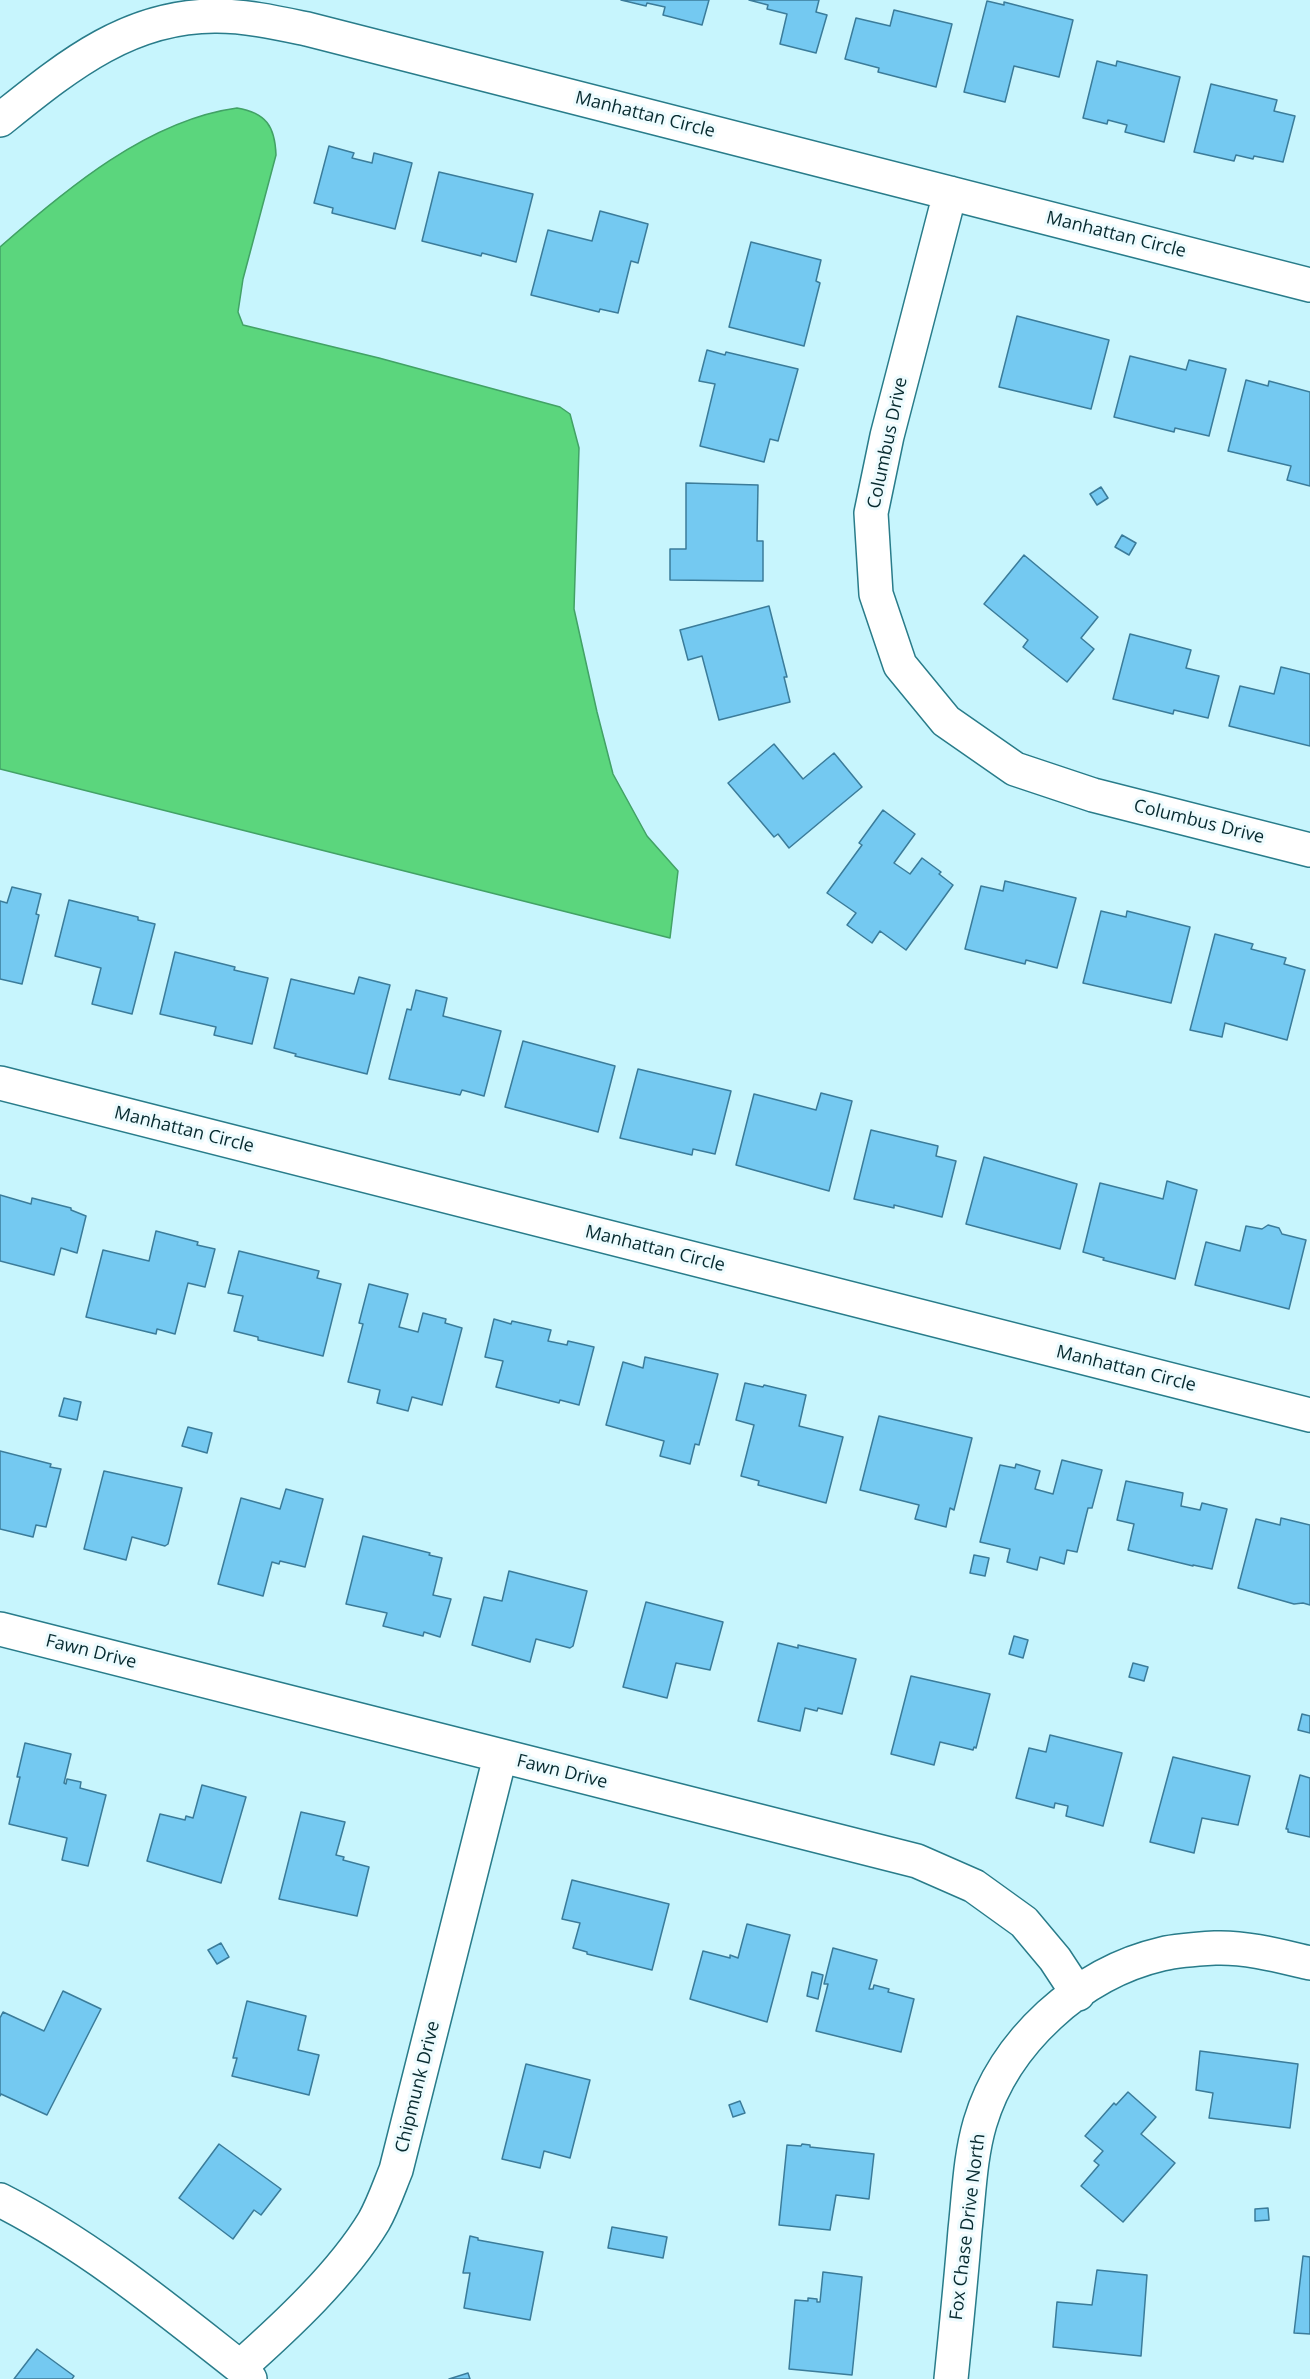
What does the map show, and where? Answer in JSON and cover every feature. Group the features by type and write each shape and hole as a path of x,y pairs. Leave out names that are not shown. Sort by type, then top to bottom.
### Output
{"street":[{"name":"Manhattan Circle","path":"0,120 60,72 97,47 132,32 170,20 216,16 262,20 307,29 1310,285"},
{"name":"Columbus Drive","path":"950,193 887,436 871,513 876,594 900,665 945,721 1015,769 1093,795 1310,850"},
{"name":"Manhattan Circle","path":"0,1083 1310,1415"},
{"name":"Fawn Drive","path":"0,1629 917,1861 974,1886 1024,1922 1055,1959 1078,1994"},
{"name":"Chipmunk Drive","path":"245,2373 342,2263 374,2220 396,2170 500,1757"},
{"name":"Fox Chase Drive North","path":"951,2379 976,2137 999,2077 1025,2041 1041,2024 1078,1994 1134,1963 1162,1954 1219,1948 1244,1950 1310,1963"},
{"path":"0,2199 28,2214 137,2286 245,2373"}],"shaded area":[{"path":"237,108 255,113 267,122 274,136 276,155 243,279 238,312 243,325 379,358 560,407 570,414 579,448 574,609 613,774 647,836 678,871 670,938 0,769 0,247 80,181 140,142 204,115"}],"building":[{"path":"621,0 709,0 702,25 663,15 665,7 647,3 646,6"},
{"path":"749,0 819,0 816,12 827,15 816,53 780,44 787,14 767,9 768,5"},
{"path":"987,1 1004,5 1004,2 1073,20 1059,77 1014,66 1005,102 964,92"},
{"path":"894,10 952,24 936,87 878,72 879,68 845,59 856,18 890,26"},
{"path":"1097,61 1116,66 1117,61 1180,77 1164,142 1125,132 1127,125 1108,120 1107,124 1083,118"},
{"path":"1211,84 1277,100 1274,111 1295,116 1283,162 1236,155 1234,161 1194,152"},
{"path":"329,146 354,153 352,158 372,163 374,153 412,163 395,229 332,213 333,208 314,203"},
{"path":"439,172 533,194 516,262 422,241"},
{"path":"600,211 648,224 638,263 631,261 618,313 600,309 599,312 531,295 548,230 592,241"},
{"path":"751,242 821,260 816,281 820,283 804,346 729,327"},
{"path":"1017,316 1109,340 1091,409 999,387"},
{"path":"707,350 725,355 726,352 798,369 778,441 770,439 764,462 700,446 715,384 699,381"},
{"path":"1130,356 1186,370 1189,360 1226,369 1209,436 1175,428 1174,432 1114,417"},
{"path":"1246,380 1268,386 1269,381 1310,392 1310,486 1287,480 1291,466 1228,451"},
{"path":"686,483 758,485 757,541 763,541 763,581 670,580 670,549 686,549"},
{"path":"1101,487 1108,498 1097,505 1090,494"},
{"path":"1122,535 1136,543 1129,555 1115,547"},
{"path":"1024,555 1098,617 1081,638 1094,649 1067,682 1023,647 1028,640 984,604"},
{"path":"769,606 787,677 784,677 790,702 719,720 702,656 688,660 680,630"},
{"path":"1130,634 1191,650 1186,668 1219,676 1208,718 1174,710 1173,714 1113,699"},
{"path":"1281,667 1310,674 1310,746 1229,726 1240,686 1274,694"},
{"path":"774,744 803,779 834,753 862,787 789,848 778,834 774,837 728,783"},
{"path":"883,810 915,834 894,863 910,874 922,858 941,872 939,874 953,885 906,950 880,931 872,943 847,925 856,913 827,893 862,845 859,843"},
{"path":"1005,881 1076,898 1057,968 1026,960 1025,964 965,949 981,886 1003,891"},
{"path":"12,887 41,894 36,914 39,915 22,984 0,979 0,901 7,903"},
{"path":"69,900 138,917 138,920 155,924 132,1014 92,1004 101,968 55,956"},
{"path":"1101,911 1126,917 1127,911 1190,927 1171,1003 1083,983"},
{"path":"1215,934 1253,944 1251,949 1286,958 1284,964 1305,970 1287,1040 1225,1023 1222,1037 1190,1030"},
{"path":"175,952 268,978 252,1044 214,1035 216,1027 160,1014"},
{"path":"359,977 390,985 367,1074 295,1056 296,1054 274,1048 291,979 354,994"},
{"path":"416,990 447,998 443,1016 501,1031 484,1096 462,1090 460,1095 389,1079 407,1009 411,1010"},
{"path":"523,1041 615,1066 598,1132 505,1107"},
{"path":"638,1069 731,1091 715,1154 693,1149 692,1155 620,1138"},
{"path":"821,1093 852,1101 829,1191 736,1165 754,1094 816,1110"},
{"path":"871,1130 938,1146 936,1156 956,1161 942,1217 894,1205 894,1208 854,1199"},
{"path":"984,1157 1077,1184 1060,1249 966,1224"},
{"path":"1167,1181 1197,1190 1175,1279 1103,1260 1104,1258 1083,1252 1100,1183 1163,1199"},
{"path":"0,1195 31,1204 32,1198 71,1208 86,1216 77,1253 61,1248 54,1275 0,1261"},
{"path":"1268,1225 1279,1228 1282,1234 1306,1240 1289,1309 1195,1285 1206,1242 1240,1251 1246,1226 1262,1229"},
{"path":"156,1231 215,1249 205,1287 188,1283 175,1334 157,1329 156,1334 86,1317 103,1250 149,1261"},
{"path":"239,1251 319,1271 317,1278 341,1284 323,1356 258,1340 258,1337 234,1331 243,1296 228,1293"},
{"path":"369,1284 408,1294 399,1327 418,1332 423,1313 446,1319 445,1323 462,1328 442,1405 412,1397 408,1411 377,1403 380,1390 348,1382 363,1324 359,1323"},
{"path":"494,1319 551,1330 548,1341 567,1345 568,1341 594,1347 579,1405 560,1400 559,1403 496,1387 503,1361 485,1357"},
{"path":"645,1357 718,1374 699,1445 695,1444 690,1464 660,1456 664,1441 606,1425 623,1362 643,1368"},
{"path":"745,1383 806,1395 799,1426 843,1437 826,1503 758,1485 759,1481 741,1476 754,1425 736,1420"},
{"path":"64,1398 81,1402 77,1420 59,1416"},
{"path":"879,1416 972,1438 954,1510 950,1508 946,1527 915,1519 919,1505 860,1490"},
{"path":"188,1427 212,1433 207,1453 182,1446"},
{"path":"0,1451 51,1464 50,1467 61,1469 46,1527 36,1525 33,1537 0,1529"},
{"path":"1062,1460 1102,1470 1092,1508 1088,1508 1077,1552 1067,1550 1064,1564 1040,1557 1037,1570 1007,1562 1010,1549 980,1542 1000,1465 1015,1468 1016,1464 1040,1471 1035,1489 1053,1494"},
{"path":"104,1471 182,1488 168,1544 165,1546 132,1537 126,1560 84,1549"},
{"path":"1126,1481 1183,1493 1181,1506 1200,1510 1202,1503 1227,1509 1212,1569 1128,1550 1134,1524 1117,1520"},
{"path":"286,1489 323,1499 305,1567 280,1561 279,1564 272,1562 263,1596 218,1584 241,1498 280,1509"},
{"path":"1281,1518 1310,1525 1310,1605 1294,1604 1238,1588 1256,1519 1280,1525"},
{"path":"363,1536 442,1558 433,1595 451,1599 440,1637 424,1632 423,1636 383,1626 387,1613 346,1604"},
{"path":"974,1555 989,1558 985,1576 970,1573"},
{"path":"509,1571 587,1591 573,1646 570,1648 536,1639 530,1662 472,1645 484,1597 502,1601"},
{"path":"646,1602 723,1622 710,1670 676,1663 667,1698 623,1687"},
{"path":"1014,1636 1028,1640 1023,1658 1009,1654"},
{"path":"778,1643 798,1648 798,1645 856,1659 842,1714 818,1708 817,1711 805,1708 800,1731 758,1721"},
{"path":"1133,1663 1148,1667 1144,1681 1129,1677"},
{"path":"911,1676 990,1694 976,1748 974,1747 973,1750 940,1742 934,1765 891,1754"},
{"path":"1302,1714 1310,1716 1310,1733 1298,1730"},
{"path":"1050,1735 1122,1753 1103,1826 1066,1816 1068,1806 1055,1803 1054,1808 1016,1798 1029,1748 1046,1752"},
{"path":"25,1743 71,1754 64,1783 66,1784 67,1779 81,1782 80,1788 106,1795 88,1866 62,1860 67,1838 9,1824"},
{"path":"1173,1757 1250,1776 1238,1825 1202,1818 1194,1853 1150,1842"},
{"path":"1300,1775 1310,1778 1310,1837 1288,1832 1286,1829"},
{"path":"202,1785 246,1797 221,1883 147,1861 160,1814 185,1820 186,1816 193,1818"},
{"path":"301,1812 345,1822 336,1855 344,1857 343,1860 369,1867 357,1916 279,1899"},
{"path":"572,1880 669,1904 652,1970 587,1954 587,1952 573,1948 580,1923 562,1919"},
{"path":"747,1924 790,1935 767,2022 690,1999 703,1951 738,1958"},
{"path":"221,1943 229,1957 217,1964 208,1950"},
{"path":"833,1948 877,1960 869,1989 873,1989 874,1985 889,1989 888,1992 914,1999 901,2052 816,2031 828,1984 824,1984"},
{"path":"812,1972 823,1975 818,1999 807,1996"},
{"path":"63,1991 101,2009 47,2115 1,2094 0,2096 0,2018 3,2012 44,2031"},
{"path":"247,2001 306,2016 298,2050 319,2055 309,2095 232,2076 237,2058 233,2058"},
{"path":"1200,2051 1298,2064 1290,2128 1209,2118 1213,2093 1196,2090"},
{"path":"526,2064 590,2080 570,2158 544,2151 540,2168 502,2159"},
{"path":"1128,2092 1156,2117 1141,2134 1175,2163 1123,2222 1081,2186 1099,2165 1094,2161 1103,2151 1085,2136 1114,2103 1116,2105"},
{"path":"740,2101 745,2113 733,2117 729,2105"},
{"path":"219,2144 281,2189 261,2215 254,2210 233,2239 179,2198"},
{"path":"802,2144 810,2145 810,2147 874,2154 869,2199 836,2195 830,2230 779,2225 787,2145 801,2146"},
{"path":"1268,2208 1269,2220 1255,2221 1255,2209"},
{"path":"612,2227 667,2237 663,2258 608,2248"},
{"path":"470,2236 478,2240 543,2252 530,2320 464,2308 470,2273 463,2273"},
{"path":"1303,2256 1310,2257 1310,2334 1294,2333"},
{"path":"1097,2270 1147,2275 1141,2356 1053,2347 1057,2302 1092,2305"},
{"path":"823,2272 862,2277 852,2375 789,2369 795,2300 808,2301 808,2298 817,2299 817,2302 820,2302"},
{"path":"37,2349 74,2376 72,2379 14,2379"},
{"path":"468,2373 470,2379 449,2379"}]}
